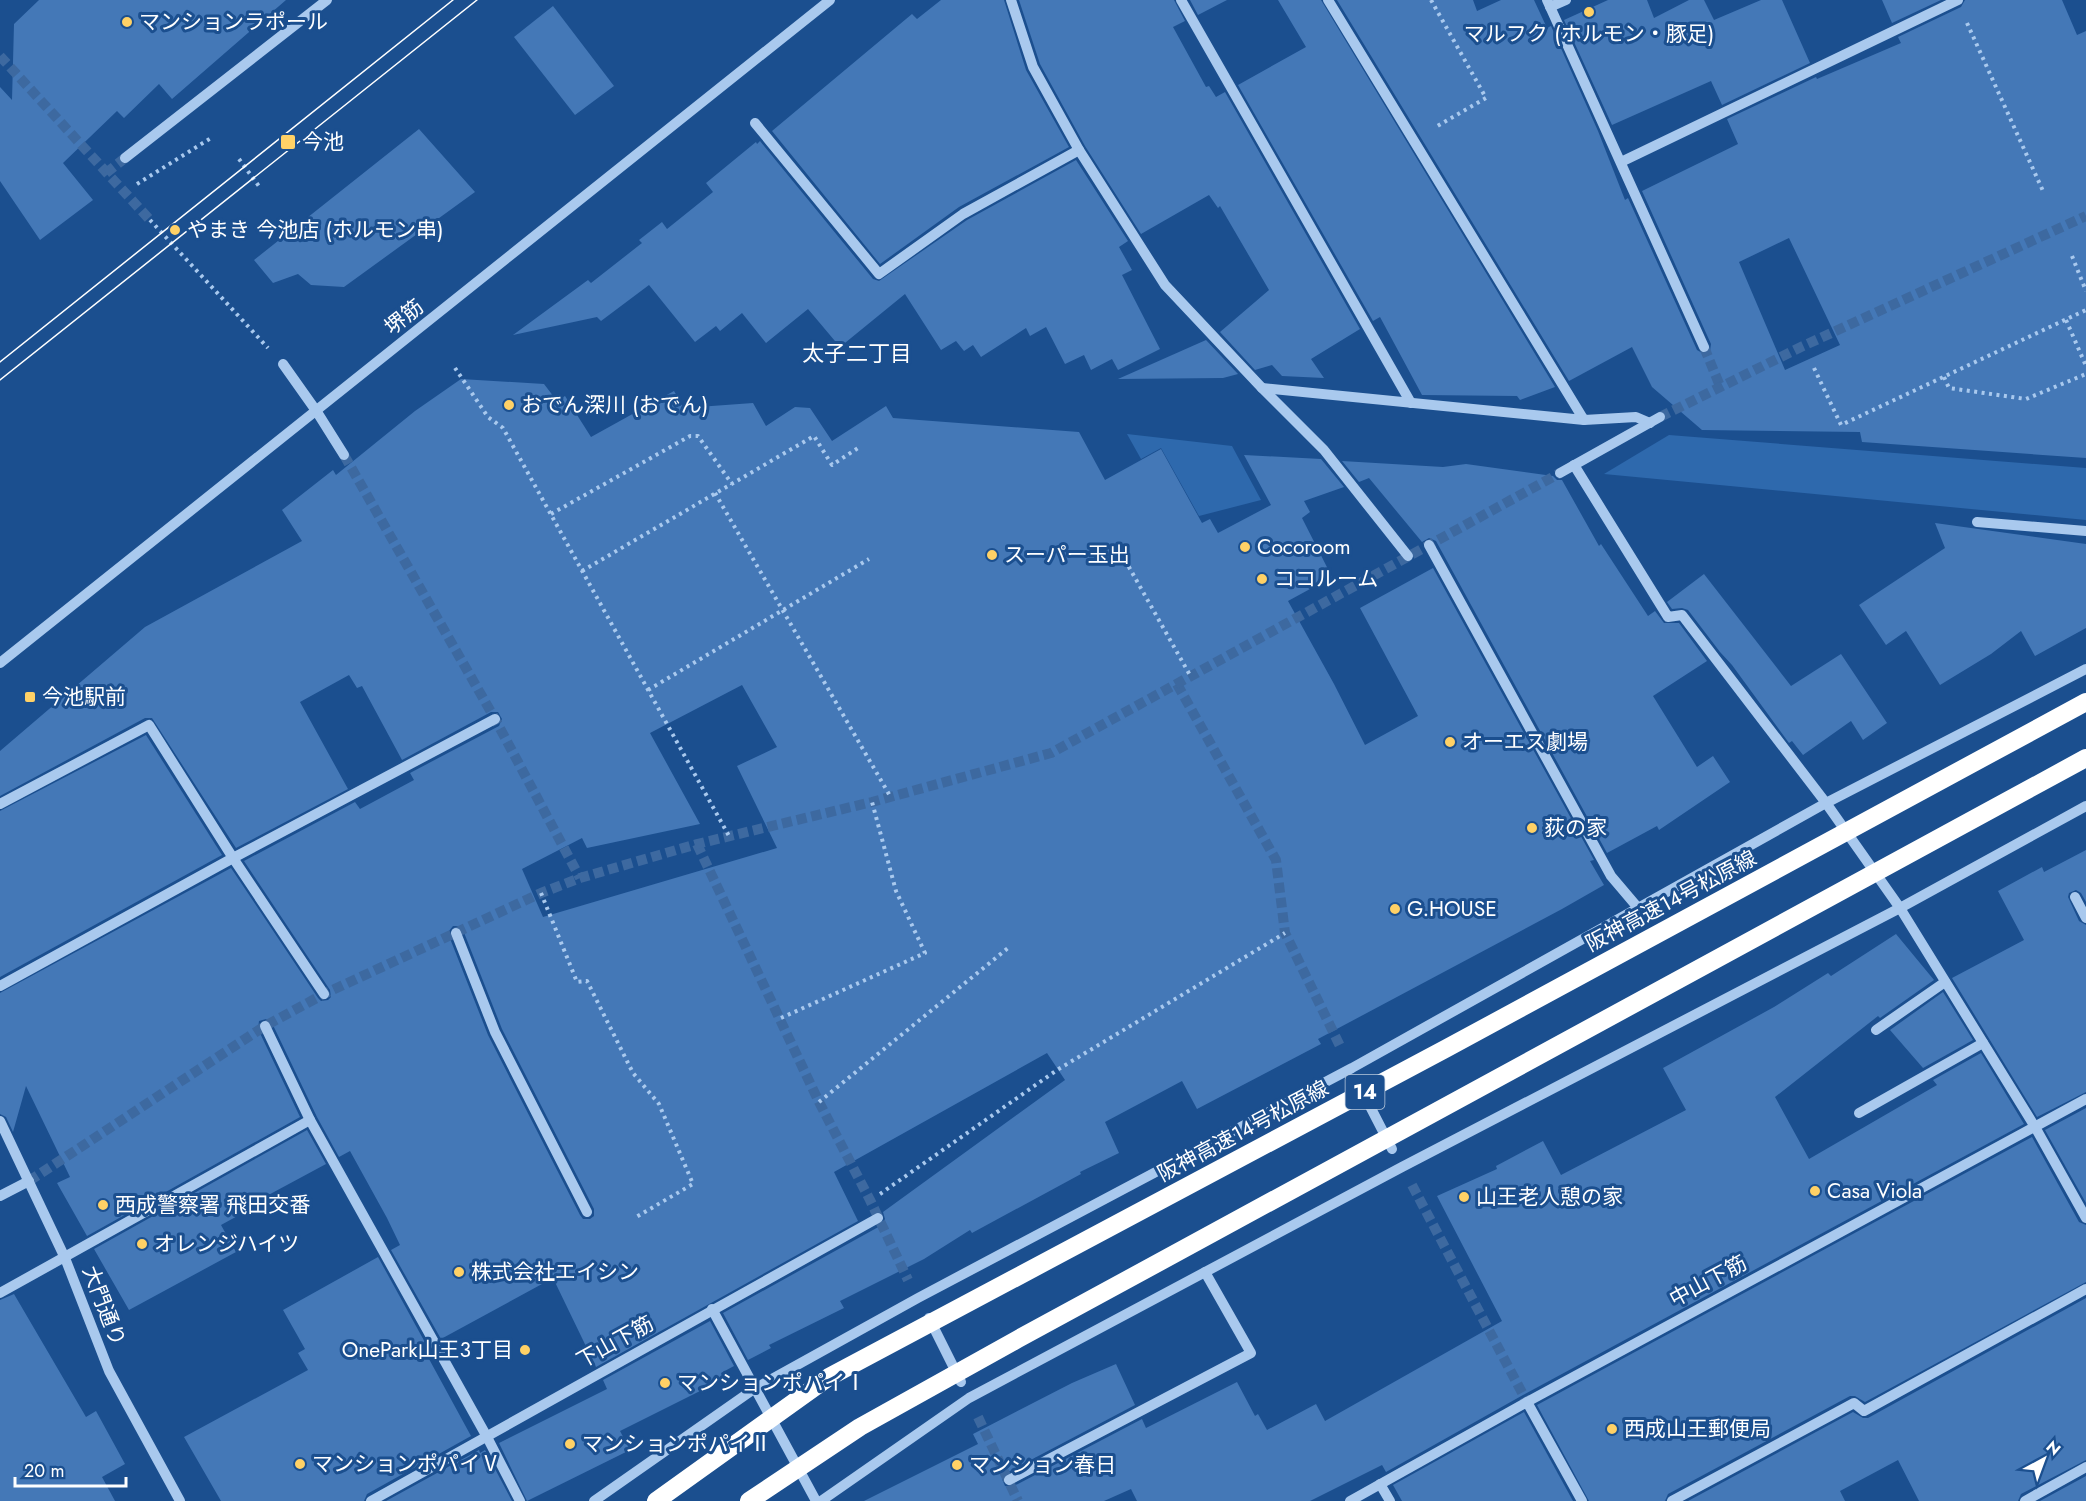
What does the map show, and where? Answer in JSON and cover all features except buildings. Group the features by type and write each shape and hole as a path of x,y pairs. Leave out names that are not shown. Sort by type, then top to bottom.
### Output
{"highway":[{"name":"阪神高速14号松原線","path":"656,1501 829,1377 1447,1048 2086,702"},
{"name":"14","path":"749,1501 860,1427 1008,1344 2086,758"}],"street":[{"path":"125,158 327,0"},
{"name":"堺筋","path":"0,663 830,0"},
{"path":"1011,0 1033,67 1079,150 1165,285 1324,450 1408,556"},
{"path":"1181,0 1411,403"},
{"path":"1328,0 1584,420"},
{"path":"1566,0 1549,3 1704,347"},
{"path":"1620,162 1957,0"},
{"path":"755,123 879,274 963,214 1079,150"},
{"path":"283,364 344,455"},
{"path":"1262,388 1584,420 1636,417 1655,420 1560,472"},
{"path":"1574,465 1668,617 1682,615 1827,803 1900,908 2035,1126 2086,1218"},
{"path":"1977,522 2086,531"},
{"path":"1429,545 1611,876 1639,909"},
{"path":"594,1501 754,1389 918,1298 1352,1068 1827,803 2086,669"},
{"path":"0,986 233,858 495,719"},
{"path":"0,804 149,725 233,858 324,994"},
{"path":"821,1501 969,1398 1423,1155 1900,908 2086,806"},
{"path":"2075,897 2086,918"},
{"path":"456,933 495,1032 587,1212"},
{"path":"1876,1030 1945,982"},
{"path":"265,1026 310,1120 487,1437 520,1501"},
{"path":"1859,1113 1983,1043"},
{"path":"1358,1083 1392,1149"},
{"name":"中山下筋","path":"1350,1501 1527,1402 2086,1098"},
{"path":"0,1293 310,1120"},
{"name":"大門通り","path":"0,1121 65,1258 109,1371 180,1501"},
{"path":"0,1196 29,1180"},
{"name":"下山下筋","path":"371,1501 878,1218"},
{"path":"1009,1480 1251,1353 1205,1272"},
{"path":"1672,1501 1854,1402 1864,1412 2086,1288"},
{"path":"712,1310 816,1501"},
{"path":"928,1314 961,1382"},
{"path":"1527,1402 1582,1501"},
{"path":"2025,1501 2086,1467"},
{"path":"1380,1484 1390,1501"}],"path":[{"path":"1413,140 1486,98 1431,0"},
{"path":"1957,0 2043,190"},
{"path":"137,184 211,138"},
{"path":"239,159 261,189"},
{"path":"150,220 283,364"},
{"path":"2072,256 2086,291"},
{"path":"1814,368 1841,425 2086,310"},
{"path":"2066,320 2086,366"},
{"path":"455,368 488,417 503,428 729,836"},
{"path":"1944,377 1949,388 2026,399 2086,374"},
{"path":"551,514 690,436 698,436 732,484"},
{"path":"582,571 814,436 832,465 861,446"},
{"path":"715,493 785,610 890,796"},
{"path":"648,690 869,559"},
{"path":"1125,560 1191,677"},
{"path":"781,1018 925,953 896,891 872,802"},
{"path":"541,893 577,982 587,981 633,1073 659,1104 693,1184 636,1217"},
{"path":"870,1200 1057,1070 1285,933"},
{"path":"819,1102 1008,948"}],"shaded area":[{"path":"1127,434 1232,446 1261,500 1199,516 1161,448 1141,459"},
{"path":"1669,435 2086,468 2086,520 1604,474"}],"tunnel":[{"path":"0,56 150,220"},
{"path":"106,173 125,158"},
{"path":"1660,417 1803,346 2086,216"},
{"path":"1704,347 1720,386"},
{"path":"344,455 495,719 580,878"},
{"path":"29,1181 265,1026 324,994 541,893 580,878 697,844 872,802 1051,753 1560,473"},
{"path":"1177,684 1276,860 1285,933 1341,1048"},
{"path":"697,844 819,1102 908,1280"},
{"path":"1412,1185 1527,1402"},
{"path":"978,1417 1018,1501"}],"tram line":[{"path":"0,362 453,0"},
{"path":"0,380 477,0"}],"place":[{"name":"マルフク (ホルモン・豚足)","path":"1589,12"},
{"name":"マンションラポール","path":"127,22"},
{"name":"今池","path":"288,142"},
{"name":"やまき 今池店 (ホルモン串)","path":"175,230"},
{"name":"おでん深川 (おでん)","path":"509,405"},
{"name":"Cocoroom","path":"1245,547"},
{"name":"スーパー玉出","path":"992,555"},
{"name":"ココルーム","path":"1262,579"},
{"name":"今池駅前","path":"30,697"},
{"name":"オーエス劇場","path":"1450,742"},
{"name":"荻の家","path":"1532,828"},
{"name":"G.HOUSE","path":"1395,909"},
{"name":"Casa Viola","path":"1815,1191"},
{"name":"山王老人憩の家","path":"1464,1197"},
{"name":"西成警察署 飛田交番","path":"103,1205"},
{"name":"オレンジハイツ","path":"142,1244"},
{"name":"株式会社エイシン","path":"459,1272"},
{"name":"OnePark山王3丁目","path":"525,1350"},
{"name":"マンションポパイⅠ","path":"665,1383"},
{"name":"西成山王郵便局","path":"1612,1429"},
{"name":"マンションポパイⅡ","path":"570,1444"},
{"name":"マンションポパイⅤ","path":"300,1464"},
{"name":"マンション春日","path":"957,1465"}],"district":[{"name":"太子二丁目","path":"857,353"}]}
